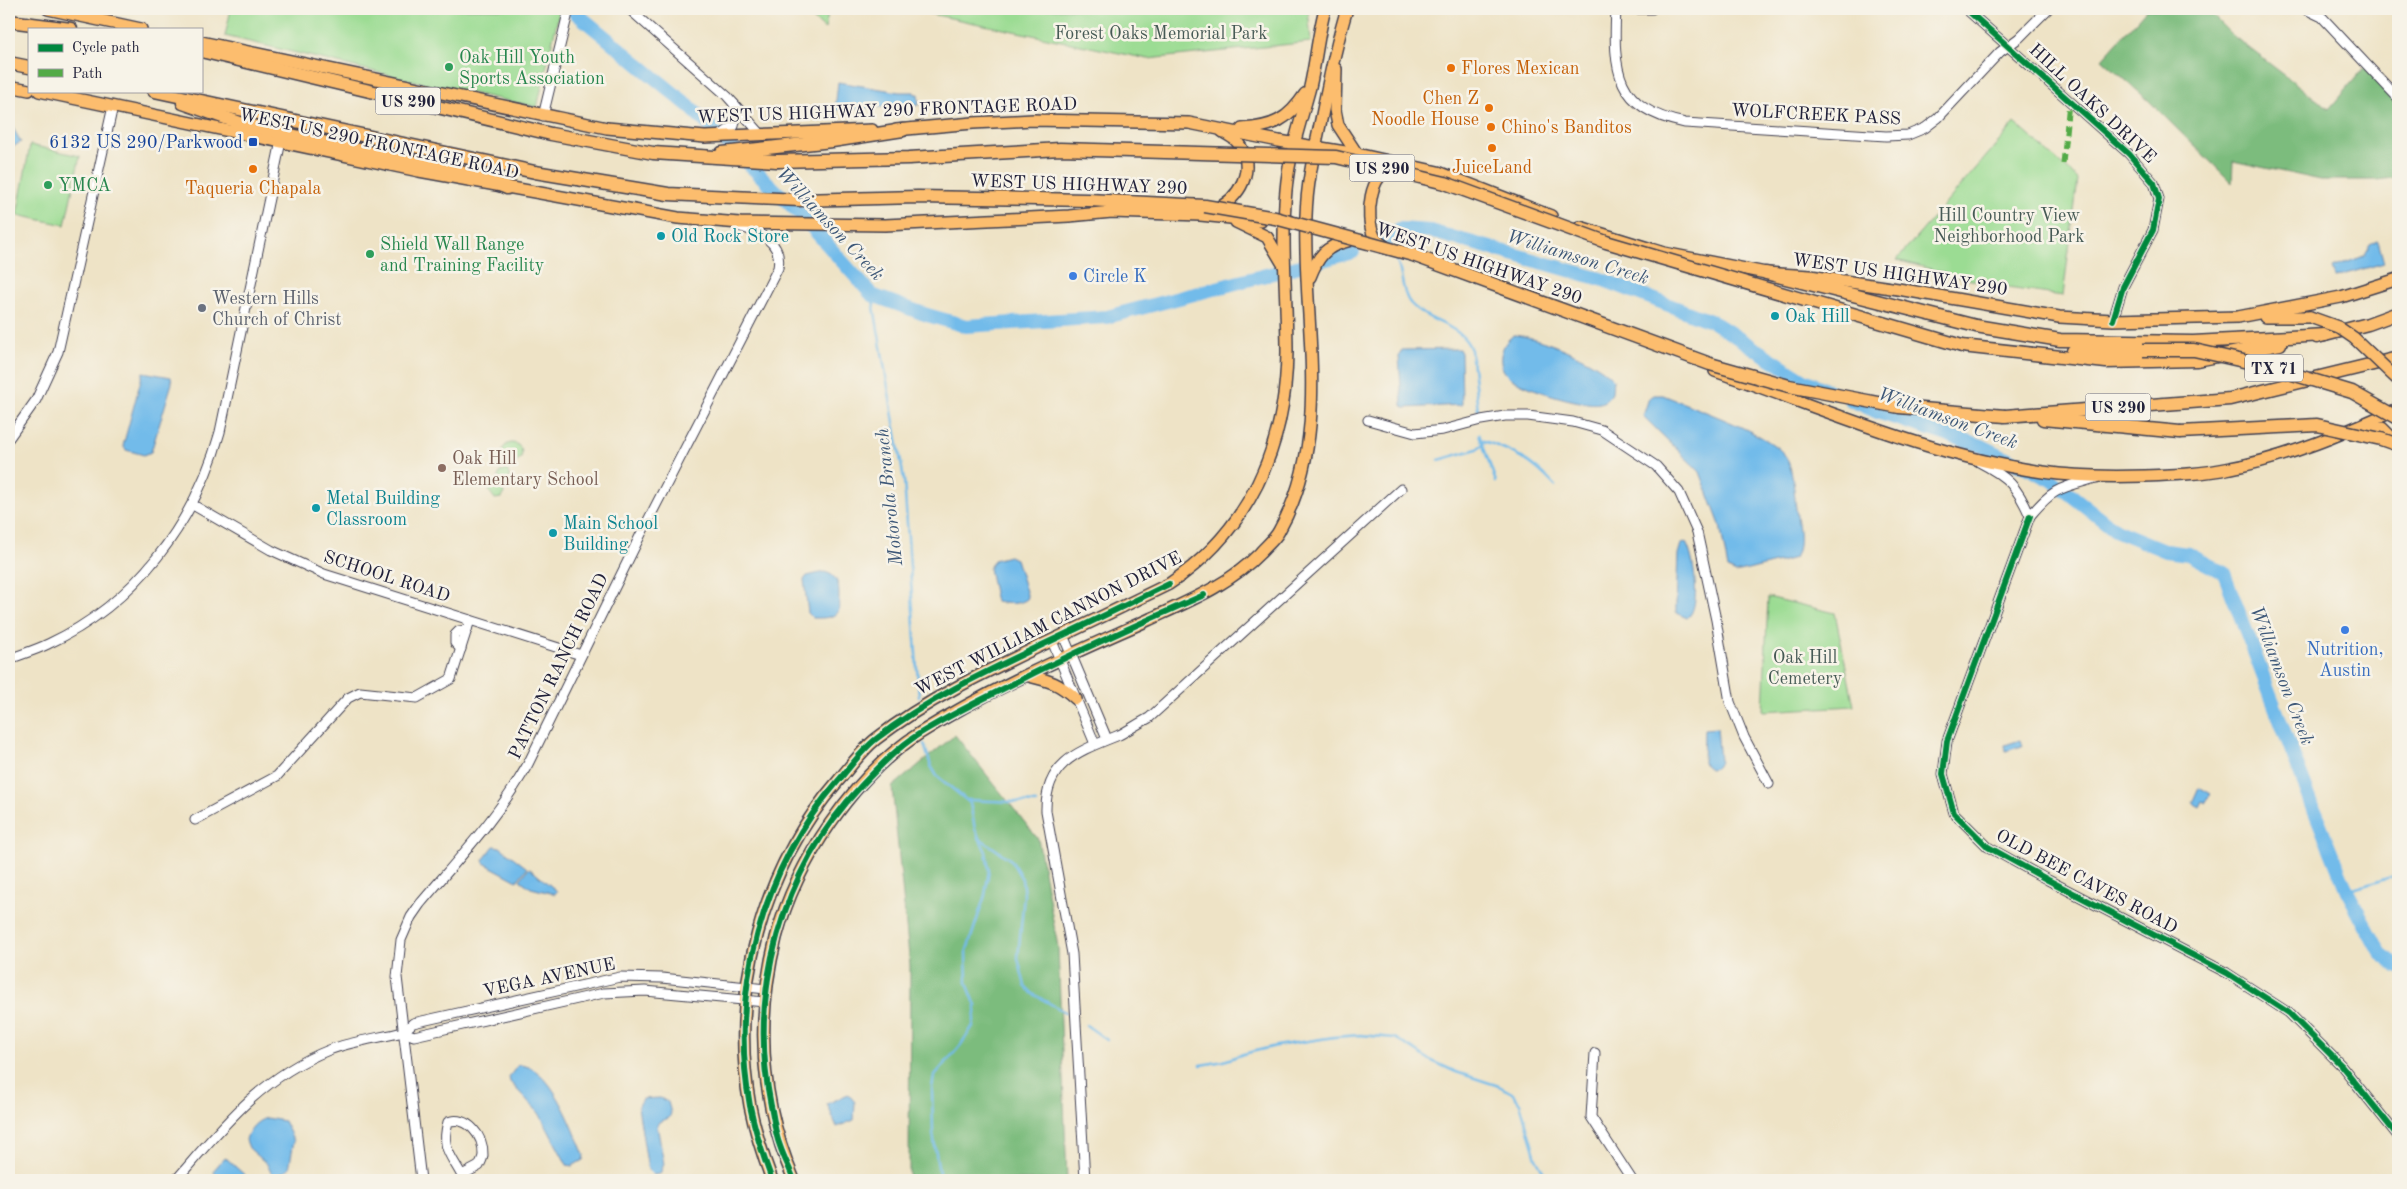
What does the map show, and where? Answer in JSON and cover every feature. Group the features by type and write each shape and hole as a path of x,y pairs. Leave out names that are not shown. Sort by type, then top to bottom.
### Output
{"highway":[{"path":"9,21 63,28"},
{"name":"WEST US HIGHWAY 290","path":"202,52 542,132 688,157 777,162 909,158 1060,149 1336,156 1445,183 1606,242 1962,346 2030,352 2106,362 2197,360 2325,335 2368,324 2398,313"},
{"path":"9,63 28,66"},
{"path":"156,92 200,110 240,123 479,176 507,188"},
{"name":"WEST US HIGHWAY 290","path":"159,92 535,172 668,194 800,200 918,197 1088,200 1205,206 1275,218 1414,255 1710,364 1789,386 1899,407 2005,416 2230,399 2398,358"},
{"path":"688,157 832,141 902,130"},
{"path":"1766,273 1976,326 2060,340 2193,342 2325,335"},
{"name":"TX 71","path":"2030,352 2194,350 2266,366 2352,392 2398,418"},
{"path":"2005,416 2180,432 2318,425 2398,444"}],"main road":[{"path":"48,9 136,28"},
{"path":"794,1180 779,1145 765,1077 766,989 780,926 794,886 807,860 837,814 871,776 918,735 1066,657 1204,595 1243,570 1278,534 1298,489 1309,433 1312,387 1306,229 1308,185 1334,55 1348,9"},
{"path":"1324,10 1343,23"},
{"name":"WEST WILLIAM CANNON DRIVE","path":"772,1180 760,1148 750,1106 744,1047 747,986 759,928 779,873 807,821 825,797 875,740 915,712 966,681 1169,584 1194,568 1213,550 1234,524 1255,492 1273,444 1286,376 1284,225 1286,190 1293,144 1310,86 1324,10"},
{"name":"WEST US HIGHWAY 290 FRONTAGE ROAD","path":"202,42 543,116 608,128 680,136 902,130 973,123 1076,120 1190,124 1357,154 1408,166"},
{"path":"1334,55 1337,75 1335,110 1338,125 1357,154"},
{"path":"9,86 28,90"},
{"path":"1231,130 1258,128 1277,122 1288,115 1310,86"},
{"name":"WEST US 290 FRONTAGE ROAD","path":"43,92 507,188 654,215 720,222"},
{"path":"1200,215 1221,207 1233,198 1245,180 1246,158 1238,141 1216,128"},
{"path":"1397,256 1375,239 1368,212 1374,187 1381,174 1389,168 1408,166"},
{"name":"WEST US HIGHWAY 290","path":"1408,166 1438,172 1570,223 1643,246 1766,273 1810,276 2059,316 2113,320 2238,317 2341,297 2398,279"},
{"name":"WEST US HIGHWAY 290","path":"720,222 854,225 1048,217 1112,212 1200,215"},
{"path":"1200,215 1284,225 1348,241 1397,256 1908,439 1970,458 2043,472 2100,477 2182,475 2231,468 2300,450 2366,429 2382,428 2398,444"},
{"path":"1220,217 1260,232 1267,237 1285,268"},
{"path":"1308,281 1314,265 1325,250 1334,244 1348,241"},
{"path":"2238,317 2310,317 2338,327 2354,338 2398,381"},
{"path":"2300,450 2398,409"},
{"path":"1028,676 1054,682 1062,686 1076,699"},
{"path":"857,760 871,776"}],"street":[{"path":"543,116 569,9"},
{"path":"629,9 734,103 760,134"},
{"name":"WOLFCREEK PASS","path":"1616,9 1615,43 1619,78 1631,96 1646,110 1664,119 1886,136 1908,136 1925,128 1938,118 2000,52 2019,38 2048,9"},
{"path":"1638,9 1652,9"},
{"name":"HILL OAKS DRIVE","path":"1966,9 2129,154 2149,175 2158,192 2159,210 2153,230 2123,287 2113,320"},
{"path":"2306,9 2317,11 2398,98"},
{"path":"720,136 734,126 737,113 734,103"},
{"path":"9,438 36,400 58,352 113,106"},
{"path":"9,659 46,646 72,632 122,594 160,555 177,532 193,505 212,461 220,432 281,141"},
{"name":"PATTON RANCH ROAD","path":"421,1180 397,977 399,952 406,928 420,904 512,792 528,764 680,456 778,268 780,258 772,242 764,236 720,222"},
{"path":"1368,420 1415,432 1443,430 1505,416 1528,416 1573,422 1602,430 1656,466 1678,492 1697,532 1713,604 1730,702 1744,737 1768,784"},
{"path":"1970,458 2009,479 2020,493 2030,516"},
{"name":"OLD BEE CAVES ROAD","path":"2100,477 2060,488 2045,497 2030,516 1948,741 1943,774 1954,813 1988,847 2227,973 2289,1013 2341,1065 2398,1136"},
{"path":"1085,1180 1072,954 1046,804 1053,778 1064,762 1095,744 1120,734 1149,718 1401,489"},
{"name":"SCHOOL ROAD","path":"193,505 271,550 299,563 353,583 581,655"},
{"path":"195,820 277,776 348,698 360,692 417,698 451,679 470,620"},
{"path":"1063,635 1076,699 1095,744"},
{"path":"1052,641 1066,657 1107,739"},
{"name":"VEGA AVENUE","path":"176,1180 252,1096 284,1072 330,1049 403,1032 414,1023 604,979 646,977 766,989"},
{"name":"VEGA AVENUE","path":"403,1032 414,1036 604,993 645,991 765,1002"},
{"path":"1595,1053 1592,1117 1632,1180"},
{"path":"456,1120 468,1123 480,1137 483,1155 479,1166 463,1178 445,1148 448,1122 456,1120"}],"green space":[{"name":"Oak Hill Youth Sports Association","path":"231,9 560,9 537,107 414,81 225,36"},
{"path":"801,9 829,9 825,29"},
{"name":"Forest Oaks Memorial Park","path":"907,9 1308,9 1311,42 1148,59"},
{"path":"2147,9 2206,9 2232,35 2329,109 2365,67 2398,104 2398,177 2378,180 2321,180 2233,161 2232,183 2148,100 2102,59"},
{"name":"Hill Country View Neighborhood Park","path":"2015,123 2078,179 2063,296 1994,286 1897,260"},
{"name":"YMCA","path":"30,145 80,156 65,225 17,215"},
{"path":"508,443 516,443 522,449 522,457 516,463 508,463 502,457 502,449"},
{"path":"507,470 510,477 507,482 501,485 504,493 501,498 495,499 489,491 492,485 499,484 498,477 500,472"},
{"name":"Oak Hill Cemetery","path":"1768,597 1835,613 1854,706 1763,711"},
{"path":"955,735 1038,839 1058,947 1067,1180 909,1180 910,966 892,787"}],"water":[{"path":"838,82 899,92 914,92 918,94 919,105 835,110"},
{"path":"9,121 21,142 9,149"},
{"path":"1591,122 1597,131 1594,135 1589,133 1585,127 1586,123"},
{"path":"2378,241 2384,263 2335,277 2332,268 2364,256 2371,244"},
{"path":"1514,335 1525,336 1552,345 1595,365 1613,379 1612,393 1600,403 1580,402 1538,390 1508,376 1502,366 1501,354 1506,343"},
{"path":"1459,349 1461,353 1462,405 1404,408 1402,405 1399,356 1402,350"},
{"path":"143,372 171,377 172,383 151,452 144,455 126,450 123,446"},
{"path":"1653,395 1663,395 1749,431 1778,448 1786,457 1792,476 1799,534 1799,547 1795,558 1736,573 1728,569 1720,525 1700,472 1643,416 1649,398"},
{"path":"1686,543 1692,559 1695,582 1692,613 1687,618 1676,613 1678,554 1681,544"},
{"path":"1009,556 1016,559 1028,598 1018,603 996,602 989,568 994,560"},
{"path":"824,572 830,574 837,581 839,609 835,615 825,618 813,618 808,613 804,580 807,576"},
{"path":"1717,728 1720,761 1716,768 1710,769 1703,763 1704,729"},
{"path":"2020,740 2022,746 2006,751 2005,745"},
{"path":"2199,787 2211,794 2206,803 2202,801 2199,807 2192,803"},
{"path":"494,846 500,847 527,868 517,881 484,863 483,860"},
{"path":"529,868 557,891 555,894 531,888 520,880"},
{"path":"518,1065 530,1068 541,1075 550,1086 574,1130 584,1155 583,1160 572,1166 567,1165 539,1113 510,1082 509,1077"},
{"path":"848,1094 855,1102 854,1120 837,1127 827,1104"},
{"path":"660,1098 668,1102 671,1113 669,1118 659,1122 657,1125 664,1164 660,1174 653,1175 648,1170 638,1107 643,1099"},
{"path":"267,1118 284,1121 294,1141 289,1168 273,1177 267,1164 249,1148 246,1140 253,1126"},
{"path":"225,1157 250,1180 219,1180 213,1171"}],"waterway":[{"name":"Williamson Creek","path":"571,9 689,106 801,215 872,295 927,315 966,326 1107,317 1353,252"},
{"name":"Williamson Creek","path":"1386,241 1400,229 1430,231 1601,279 1713,322 1804,380 1831,392"},
{"path":"1395,257 1405,294 1411,304 1418,311 1460,334 1471,350 1478,410"},
{"name":"Motorola Branch","path":"872,295 904,480 919,697"},
{"name":"Williamson Creek","path":"1851,400 1877,412 1982,446 2052,480 2115,530 2166,551 2188,554 2224,573 2347,891 2381,954 2398,966"},
{"path":"1479,434 1496,482"},
{"path":"1481,440 1503,448 1522,458 1555,486"},
{"path":"1439,460 1477,449 1483,444"},
{"name":"Motorola Branch","path":"924,744 931,766 937,776 970,803 975,829 986,852 989,870 985,895 966,953 967,983 976,1006 973,1026 960,1046 934,1076 932,1088 933,1133 940,1180"},
{"path":"968,800 1036,803"},
{"path":"978,837 1011,860 1022,879 1024,895 1018,958 1025,986 1033,994 1065,1012"},
{"path":"2347,891 2398,875"},
{"path":"1086,1025 1107,1040"},
{"path":"1201,1065 1224,1061 1276,1046 1334,1037 1360,1035 1395,1038 1430,1060 1456,1072 1499,1086 1512,1093 1520,1103 1536,1158 1548,1180"}],"marked path":[{"path":"2063,164 2069,102"}],"cycle path":[{"path":"1966,9 2129,154 2154,183 2159,199 2153,230 2123,287 2113,320"},
{"path":"2030,516 1947,741 1943,774 1954,813 1988,847 2227,973 2289,1013 2341,1065 2398,1136"},
{"path":"772,1180 759,1143 750,1106 745,1063 744,1019 749,976 758,933 771,892 789,853 812,816 866,748 915,712 976,677 1169,584"},
{"path":"794,1180 777,1137 765,1063 764,1020 768,977 777,935 791,895 810,856 833,819 888,758 911,739 932,726 1050,665 1204,595"}],"place":[{"name":"Oak Hill Youth Sports Association","path":"449,67"},
{"name":"Flores Mexican","path":"1451,68"},
{"name":"Chen Z Noodle House","path":"1489,108"},
{"name":"Chino's Banditos","path":"1491,127"},
{"name":"6132 US 290/Parkwood","path":"253,142"},
{"name":"JuiceLand","path":"1492,148"},
{"name":"Taqueria Chapala","path":"253,169"},
{"name":"YMCA","path":"48,185"},
{"name":"Old Rock Store","path":"661,236"},
{"name":"Shield Wall Range and Training Facility","path":"370,254"},
{"name":"Circle K","path":"1073,276"},
{"name":"Western Hills Church of Christ","path":"202,308"},
{"name":"Oak Hill","path":"1775,316"},
{"name":"Oak Hill Elementary School","path":"442,468"},
{"name":"Metal Building Classroom","path":"316,508"},
{"name":"Main School Building","path":"553,533"},
{"name":"Nutrition, Austin","path":"2345,630"}]}
